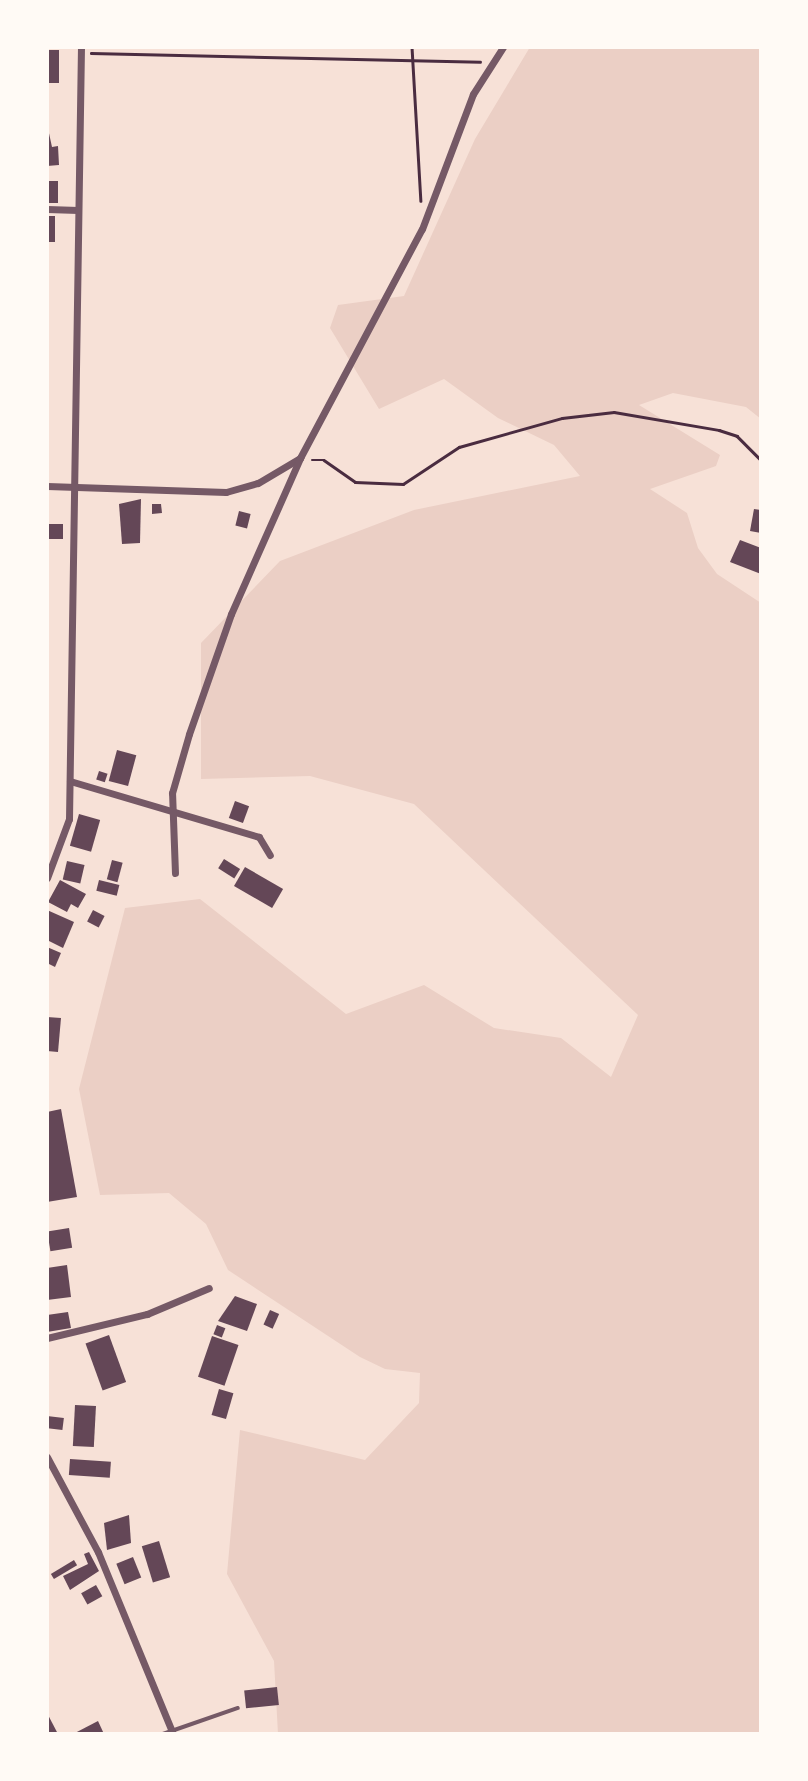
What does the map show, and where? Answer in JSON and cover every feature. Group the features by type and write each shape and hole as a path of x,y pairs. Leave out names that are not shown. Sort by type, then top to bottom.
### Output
{"street":[{"path":"175,873 171,809 189,734 231,614 300,458 422,229 491,63 503,47"},
{"path":"47,878 68,819 70,781 81,50"},
{"path":"47,209 78,210"},
{"path":"47,486 226,492 258,483 300,458"},
{"path":"70,781 259,837 270,855"},
{"path":"47,1338 147,1314 209,1288"},
{"path":"47,1457 98,1552 172,1732"}],"lane":[{"path":"163,1734 238,1708"}],"path":[{"path":"412,47 422,229"},
{"path":"81,50 491,63"},
{"path":"300,458 324,460 355,482 403,484 459,447 562,418 614,412 719,430 737,436 761,460"}],"shaded area":[{"path":"530,47 761,47 761,419 746,407 673,393 639,405 720,455 716,466 650,489 687,513 698,548 717,574 761,603 761,1734 278,1734 274,1661 227,1574 240,1430 365,1460 419,1403 420,1373 385,1369 360,1357 228,1270 206,1224 169,1193 100,1195 79,1089 125,908 200,899 346,1014 424,985 494,1028 561,1038 611,1077 638,1015 414,804 310,776 201,779 201,643 280,561 414,510 580,476 554,445 498,418 444,379 379,409 330,328 338,305 404,296 475,139"}],"building":[{"path":"47,50 59,50 59,83 47,83"},
{"path":"47,124 52,147 58,146 59,165 47,166"},
{"path":"47,181 58,181 58,203 47,203"},
{"path":"47,216 55,216 55,242 47,242"},
{"path":"141,499 140,543 122,544 119,504"},
{"path":"152,504 161,504 162,513 152,514"},
{"path":"754,509 761,510 761,533 750,531"},
{"path":"239,511 251,514 247,528 235,526"},
{"path":"49,524 63,524 63,539 49,539"},
{"path":"740,540 761,548 761,574 730,562"},
{"path":"117,750 136,755 128,786 109,781"},
{"path":"99,771 108,774 105,782 96,780"},
{"path":"235,801 249,806 243,823 229,818"},
{"path":"79,814 100,820 91,852 70,846"},
{"path":"224,859 240,869 234,878 218,868"},
{"path":"112,860 123,863 117,882 107,879"},
{"path":"67,861 85,865 80,884 63,880"},
{"path":"245,867 283,889 272,908 234,886"},
{"path":"60,880 86,894 78,908 71,904 67,912 48,902"},
{"path":"99,880 119,885 117,896 96,891"},
{"path":"47,910 74,922 63,948 47,940"},
{"path":"93,910 105,916 99,927 87,922"},
{"path":"47,947 61,953 55,967 47,963"},
{"path":"47,1017 61,1018 58,1052 47,1051"},
{"path":"61,1109 77,1197 47,1202 47,1112"},
{"path":"69,1228 72,1248 50,1251 47,1231"},
{"path":"67,1265 71,1297 47,1300 47,1268"},
{"path":"235,1296 257,1304 247,1331 218,1321"},
{"path":"270,1310 279,1314 273,1329 263,1325"},
{"path":"68,1312 71,1328 47,1332 47,1315"},
{"path":"217,1325 225,1328 222,1338 213,1334"},
{"path":"109,1335 126,1382 103,1391 86,1344"},
{"path":"212,1336 238,1345 224,1386 198,1377"},
{"path":"219,1389 233,1393 226,1419 212,1415"},
{"path":"75,1405 96,1406 94,1447 73,1446"},
{"path":"47,1416 64,1418 62,1430 47,1428"},
{"path":"70,1459 111,1462 110,1478 69,1475"},
{"path":"129,1515 131,1543 107,1550 104,1523"},
{"path":"159,1541 170,1577 153,1583 142,1546"},
{"path":"89,1552 99,1571 70,1590 63,1576 88,1564 84,1554"},
{"path":"133,1557 141,1577 125,1584 116,1564"},
{"path":"74,1560 77,1565 54,1579 51,1574"},
{"path":"96,1585 102,1596 87,1605 81,1593"},
{"path":"277,1687 279,1705 246,1708 244,1690"},
{"path":"47,1713 58,1734 47,1734"},
{"path":"98,1721 104,1734 73,1734"}]}
